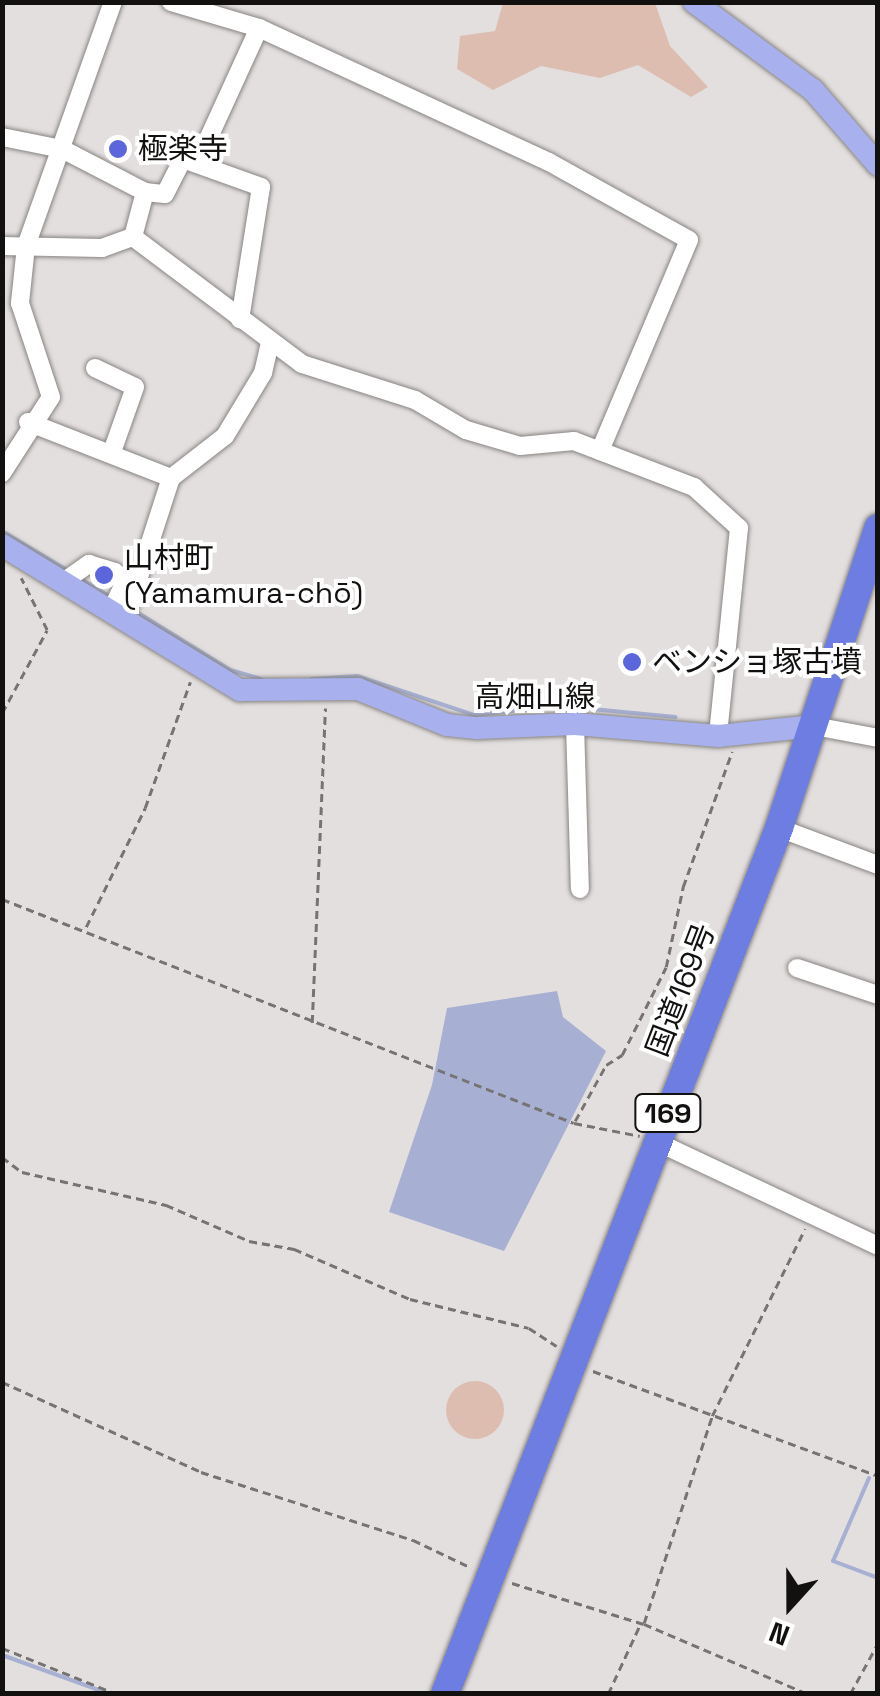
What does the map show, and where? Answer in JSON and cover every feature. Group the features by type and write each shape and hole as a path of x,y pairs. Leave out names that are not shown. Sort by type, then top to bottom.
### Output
{"highway":[{"name":"国道169号","path":"445,1694 778,828 878,528"}],"main road":[{"path":"694,2 813,90 878,166"},
{"name":"高畑山線","path":"12,550 198,665 254,693 358,688 446,725 576,724 728,735 814,726"}],"street":[{"path":"2,473 28,422 51,397 20,303 26,246 114,2"},
{"path":"171,2 259,28 548,162 689,240 600,451"},
{"path":"199,159 259,28"},
{"path":"2,137 62,149 145,192 165,194 183,160 199,159 260,187 240,319"},
{"path":"133,237 145,192"},
{"path":"133,237 302,364 416,400 466,430 520,446 574,441 694,487 739,528 728,735"},
{"path":"2,246 102,248 133,237"},
{"path":"118,616 170,478 226,436 263,373 270,342"},
{"path":"95,368 135,386 112,452"},
{"path":"28,422 170,478"},
{"path":"63,582 88,564 115,572 125,582 118,616"},
{"path":"576,724 580,889"},
{"path":"814,726 878,738"},
{"path":"778,828 878,865"},
{"path":"798,968 878,995"},
{"path":"656,1142 810,1219 878,1246"}],"path":[{"path":"2,714 47,630 19,574 12,550"},
{"path":"86,929 145,808 198,665"},
{"path":"312,1024 318,742 329,687"},
{"path":"574,1123 606,1065 622,1055 666,966 682,887 728,735"},
{"path":"2,899 86,929 312,1024 412,1055 426,1067 574,1123 608,1123 656,1142"},
{"path":"2,1157 22,1172 166,1205 248,1241 294,1249 410,1298 529,1328 572,1363 878,1476"},
{"path":"608,1694 642,1625 712,1416 810,1219"},
{"path":"2,1382 201,1472 413,1540 489,1577 642,1625 808,1694"},
{"path":"850,1694 878,1643"},
{"path":"2,1648 116,1694"}],"shaded area":[{"path":"503,3 655,3 670,46 708,87 691,97 638,65 600,78 541,66 493,90 457,69 460,36 495,31"},
{"path":"475,1381 496,1389 504,1410 496,1431 475,1439 454,1431 446,1410 454,1389"}],"water":[{"path":"557,991 563,1017 606,1051 504,1251 389,1212 432,1085 447,1008"}],"waterway":[{"path":"2,531 67,570"},
{"path":"79,578 109,596"},
{"path":"135,611 230,670 262,679"},
{"path":"311,679 357,676 474,715 561,706 675,717"},
{"path":"869,1478 833,1561 878,1578"},
{"path":"2,1655 110,1694"}],"place":[{"name":"極楽寺","path":"118,149"},
{"name":"山村町 (Yamamura-chō)","path":"104,575"},
{"name":"ベンショ塚古墳","path":"632,662"}]}
